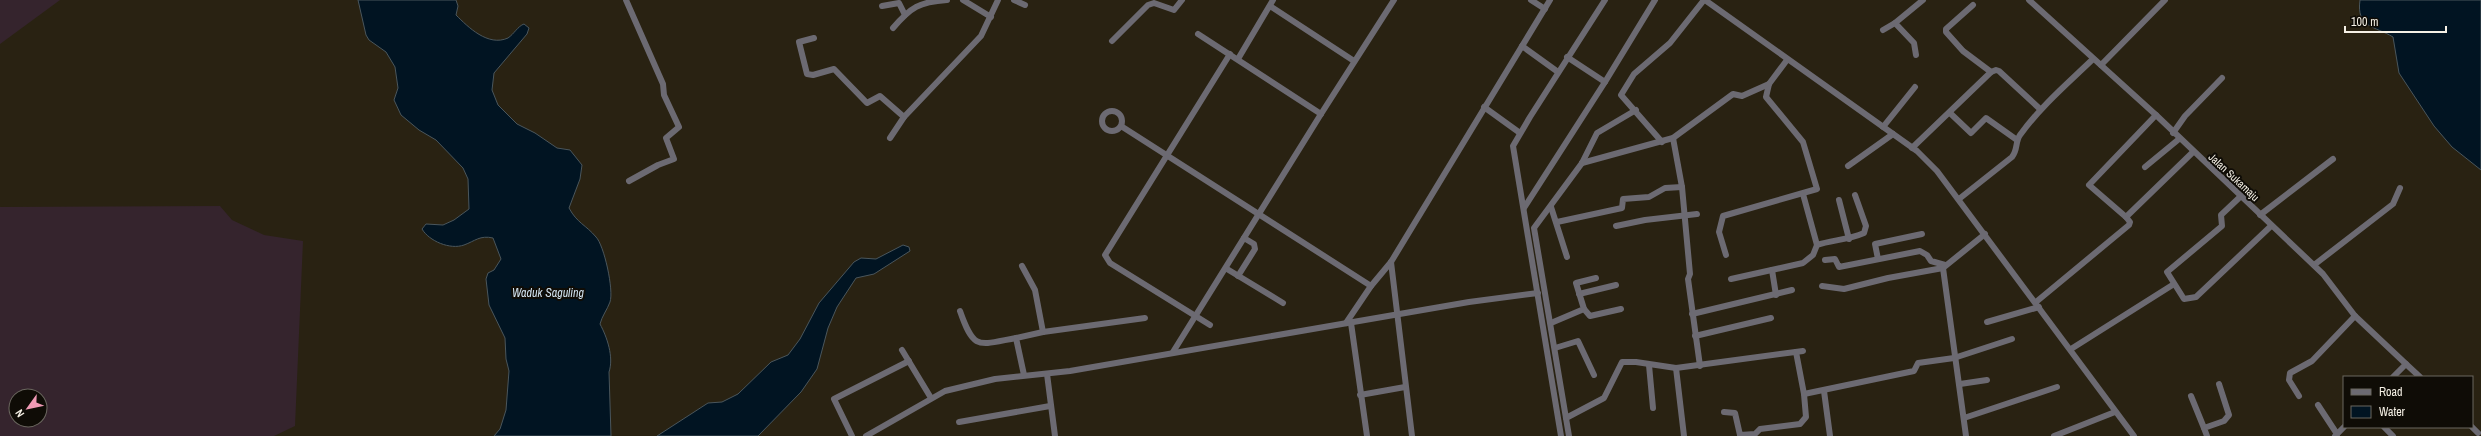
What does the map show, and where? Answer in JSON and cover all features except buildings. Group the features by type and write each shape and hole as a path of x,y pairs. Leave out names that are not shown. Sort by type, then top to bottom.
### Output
{"street":[{"path":"626,0 662,84 664,95 679,127 666,138 674,160 658,165 629,181"},
{"path":"893,28 911,9 931,0 946,0"},
{"path":"963,0 972,3 991,17"},
{"path":"890,138 904,117 967,53 981,36 998,0"},
{"path":"1014,0 1025,5"},
{"path":"1112,41 1148,5 1154,3 1172,10 1178,6 1182,0"},
{"path":"1173,352 1197,317 1321,114 1394,0"},
{"path":"1531,0 1545,9"},
{"path":"1367,436 1348,323 1371,286 1391,262 1550,0"},
{"path":"1561,436 1514,148 1520,133 1567,57 1605,0"},
{"path":"1524,208 1605,82 1655,0"},
{"path":"1662,142 1636,110 1622,96 1622,92 1637,72 1670,43 1705,0 1912,148 1937,171 2038,304 2115,412 2134,436"},
{"path":"1883,30 1895,23 1923,0"},
{"name":"Jalan Sukamaju","path":"2028,0 2156,115 2179,139 2314,266 2355,316 2419,376"},
{"path":"2101,65 2165,0"},
{"path":"882,6 899,2 905,15"},
{"path":"1238,59 1272,3 1354,61"},
{"path":"1973,4 1946,30 1963,51 1991,72"},
{"path":"1895,23 1914,43 1916,55"},
{"path":"1198,34 1321,114"},
{"path":"814,38 799,42 807,74 813,75 834,70 867,104 880,96 904,117"},
{"path":"1522,46 1558,72"},
{"path":"1210,325 1110,263 1105,255 1230,54"},
{"path":"1567,57 1605,82"},
{"path":"1959,199 2012,157 2017,150 2017,140 2040,109 2093,59"},
{"path":"1726,255 1719,232 1723,216 1749,207 1803,194 1816,190 1817,188 1805,146 1800,137 1766,99 1769,84 1787,60"},
{"path":"1912,148 1991,72 1996,70 1999,71 2040,109"},
{"path":"2173,133 2184,116 2222,78"},
{"path":"1582,163 1673,138 1733,94 1742,96 1769,84"},
{"path":"1883,127 1915,87"},
{"path":"1484,107 1520,133"},
{"path":"1568,436 1551,323 1534,230 1582,163 1600,130 1636,110"},
{"path":"1950,113 1972,133 1986,118 2017,140"},
{"path":"1987,322 2038,304 2129,225 2130,222 2126,217 2089,185 2156,115"},
{"path":"1121,126 1166,157 1258,216 1371,286"},
{"path":"1848,166 1893,134"},
{"path":"1673,138 1682,187 1692,314 1700,366"},
{"path":"2144,167 2179,139"},
{"path":"2126,217 2193,152"},
{"path":"2260,215 2333,159"},
{"path":"1557,222 1622,208 1623,199 1649,197 1665,188 1682,187"},
{"path":"2314,266 2393,204 2400,188"},
{"path":"1731,279 1803,263 1813,255 1817,245 1803,194"},
{"path":"1817,245 1849,239 1866,231 1855,195"},
{"path":"2240,197 2220,217 2222,226 2168,271 2167,273 2184,299 2196,297 2271,226"},
{"path":"1839,200 1849,239"},
{"path":"1551,207 1568,257"},
{"path":"1616,226 1697,214"},
{"path":"1878,259 1875,244 1922,234"},
{"path":"1822,286 1842,290 1944,266 1985,234"},
{"path":"1238,276 1255,249 1254,244 1244,238"},
{"path":"1824,260 1834,259 1839,267 1920,251 1927,255 1931,261 1944,266"},
{"path":"1391,262 1396,315 1412,436"},
{"path":"1022,266 1035,290 1043,332"},
{"path":"1944,266 1954,358 1960,384 1966,436"},
{"path":"1227,269 1284,303"},
{"path":"1772,270 1776,295"},
{"path":"1596,278 1576,283 1584,309 1590,316 1622,309"},
{"path":"2071,349 2174,284"},
{"path":"1580,294 1616,285"},
{"path":"1692,314 1792,290"},
{"path":"866,436 945,391 1024,375 1047,374 1469,302 1538,293"},
{"path":"1551,323 1584,309"},
{"path":"960,311 968,334 976,342 983,344 1043,332 1145,318"},
{"path":"2299,396 2289,380 2290,373 2312,361 2355,316"},
{"path":"1695,336 1771,318"},
{"path":"1016,338 1024,375"},
{"path":"1804,394 1914,371 1918,363 1954,358 2012,339"},
{"path":"1555,348 1576,340 1594,375"},
{"path":"902,350 931,398"},
{"path":"1566,418 1604,398 1620,363 1636,362 1676,368 1700,366 1803,351"},
{"path":"1724,412 1735,413 1738,435 1755,435 1760,429 1800,424 1804,422 1806,417 1804,394 1796,352"},
{"path":"852,436 834,399 909,362"},
{"path":"2394,376 2406,364"},
{"path":"1649,365 1653,408"},
{"path":"1676,368 1684,436"},
{"path":"1047,374 1055,436"},
{"path":"1960,384 1987,380"},
{"path":"2204,428 2224,420 2229,415 2218,384"},
{"path":"1360,395 1405,387"},
{"path":"1964,418 2057,387"},
{"path":"1824,391 1830,436"},
{"path":"2191,396 2206,436"},
{"path":"2318,405 2336,435"},
{"path":"959,422 1050,406"},
{"path":"2054,436 2115,412"},
{"path":"2385,428 2393,436"},
{"path":"2473,428 2478,433"}],"shaded area":[{"path":"0,0 60,0 0,44"},
{"path":"220,206 232,220 264,235 303,241 295,426 274,436 0,436 0,207"}],"water":[{"name":"Waduk Saguling","path":"358,0 456,0 458,6 456,15 472,30 486,38 493,40 508,38 524,24 529,28 527,34 494,73 492,90 498,105 517,124 535,133 557,148 570,150 582,165 580,179 569,208 578,221 596,237 599,242 605,258 611,288 610,302 600,324 607,341 611,360 609,372 611,436 494,436 500,429 506,410 509,371 506,359 505,338 489,305 486,279 488,273 494,270 501,259 493,238 485,237 464,245 453,246 435,241 422,229 426,224 443,225 454,220 469,209 468,179 463,168 436,140 419,130 401,115 394,100 398,88 395,67 386,52 369,40 366,35"},
{"path":"2360,0 2481,0 2481,170 2452,147 2434,126 2399,73 2393,37 2368,25 2364,21 2361,16"},
{"path":"903,245 909,247 910,251 874,274 856,278 837,307 828,328 817,369 801,392 758,436 657,436 708,403 722,402 738,394 771,362 788,355 800,339 819,303 854,262 861,258 876,259"}]}
